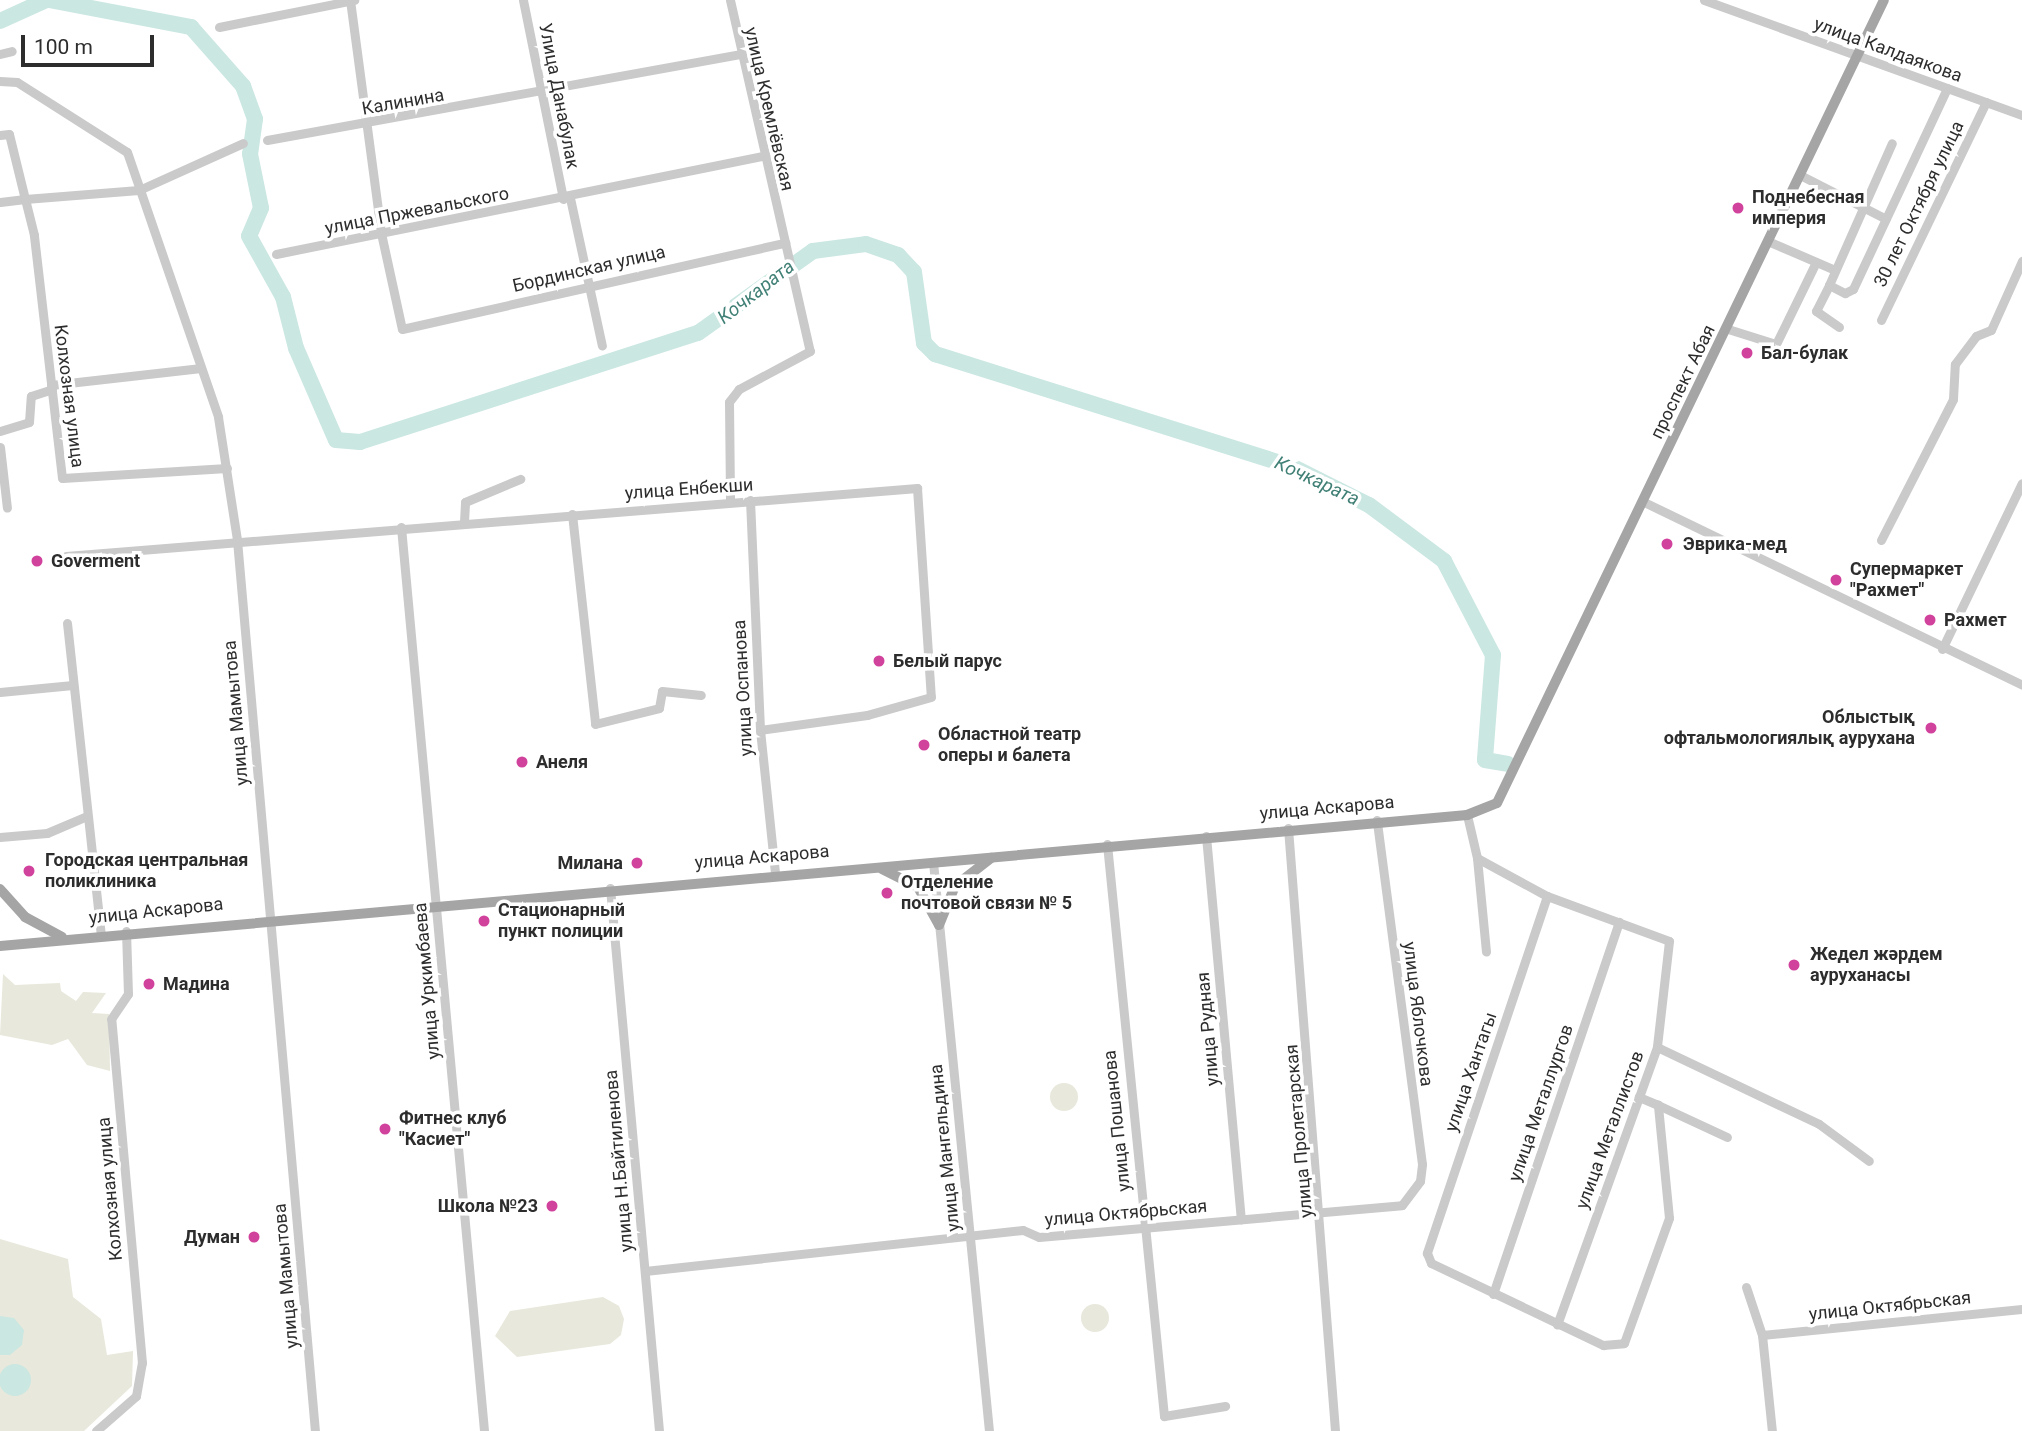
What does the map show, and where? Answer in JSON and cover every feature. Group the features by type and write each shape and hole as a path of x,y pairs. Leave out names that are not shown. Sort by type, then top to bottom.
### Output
{"main road":[{"name":"проспект Абая","path":"1513,778 1884,0"},
{"name":"улица Аскарова","path":"0,946 126,931 435,903 933,862 1377,820 1467,815 1497,803 1513,778"},
{"path":"939,925 954,886 997,855"},
{"path":"872,866 918,887 939,925"},
{"path":"0,889 24,917 65,938"}],"street":[{"path":"219,27 351,0 370,125 381,233"},
{"name":"Улица Данабулак","path":"523,0 602,346"},
{"name":"улица Кремлёвская","path":"730,0 810,351 739,389 729,402 730,501"},
{"name":"улица Калдаякова","path":"1704,0 2022,115"},
{"path":"0,54 12,51"},
{"name":"Калинина","path":"267,140 370,125 741,54"},
{"name":"улица Мамытова","path":"0,81 17,82 127,152 201,368 227,468 237,540 315,1431"},
{"path":"1829,285 1845,293 1853,289 1947,88"},
{"name":"30 лет Октября улица","path":"1881,320 1986,102"},
{"name":"Колхозная улица","path":"0,135 9,134 24,199 52,387 62,478 227,468"},
{"path":"1839,327 1817,315 1892,142"},
{"path":"0,202 139,190 243,143"},
{"name":"улица Пржевальского","path":"276,254 567,199 764,156"},
{"path":"1802,176 1886,219"},
{"name":"Бординская улица","path":"381,233 402,329 589,283 785,243"},
{"path":"1770,242 1835,271"},
{"path":"1881,540 1953,399 1955,364 1976,335 1991,330 2022,261"},
{"path":"1728,329 1776,344 1816,262"},
{"path":"0,431 30,422 31,396 52,387 201,368"},
{"path":"0,447 7,508"},
{"path":"464,522 465,502 520,479"},
{"path":"1942,649 2022,483"},
{"name":"улица Енбекши","path":"66,556 237,540 917,488 931,697 867,715 760,730"},
{"name":"улица Оспанова","path":"750,500 760,730 775,873"},
{"path":"1644,502 1942,649 2021,683"},
{"path":"572,514 595,724 659,708 662,691 701,695"},
{"name":"улица Уркимбаева","path":"401,527 484,1431"},
{"path":"67,623 101,934"},
{"path":"0,692 73,685"},
{"path":"1467,815 1477,858 1486,952"},
{"path":"0,837 47,833 87,816"},
{"name":"улица Яблочкова","path":"1377,820 1422,1164 1420,1181 1402,1205"},
{"name":"улица Пролетарская","path":"1288,828 1322,1210 1335,1431"},
{"name":"улица Рудная","path":"1206,835 1241,1219"},
{"name":"улица Пошанова","path":"1107,844 1164,1416 1225,1406"},
{"path":"1477,858 1547,896 1619,922"},
{"name":"улица Мангельдина","path":"933,862 989,1431"},
{"name":"улица Н.Байтиленова","path":"610,888 659,1431"},
{"name":"улица Хантагы","path":"1493,1294 1427,1258 1547,896"},
{"name":"улица Металлистов","path":"1558,1325 1657,1047 1669,941 1619,922"},
{"name":"улица Металлургов","path":"1493,1294 1619,922"},
{"name":"Колхозная улица","path":"96,1431 136,1396 142,1363 111,1019 128,994 126,931"},
{"path":"1657,1047 1819,1124 1869,1161"},
{"path":"1639,1097 1727,1137"},
{"path":"1493,1294 1602,1345 1623,1343 1668,1219 1658,1105"},
{"name":"улица Октябрьская","path":"645,1271 1023,1230 1039,1237 1143,1224 1241,1219 1356,1206 1389,1211 1402,1205"},
{"path":"1746,1287 1762,1335 1772,1431"},
{"name":"улица Октябрьская","path":"1762,1335 2022,1309"}],"shaded area":[{"path":"3,974 15,985 60,983 61,991 76,1001 83,992 106,993 92,1013 109,1014 110,1071 87,1065 68,1039 52,1045 0,1035"},
{"path":"1064,1083 1074,1087 1078,1097 1074,1107 1064,1111 1054,1107 1050,1097 1054,1087"},
{"path":"0,1239 68,1259 73,1297 101,1319 107,1355 133,1351 132,1386 84,1431 0,1431"},
{"path":"603,1297 619,1306 624,1319 621,1335 610,1344 517,1357 495,1336 510,1311"},
{"path":"1095,1304 1105,1308 1109,1318 1105,1328 1095,1332 1085,1328 1081,1318 1085,1308"},
{"path":"0,1316 14,1318 24,1330 22,1345 10,1355 0,1355"},
{"path":"15,1364 26,1369 31,1380 26,1391 15,1396 4,1391 -1,1380 4,1369"}],"waterway":[{"name":"Кочкарата","path":"0,21 46,0"},
{"name":"Кочкарата","path":"49,0 191,27 243,86 255,119 250,154 261,208 249,236 283,297 296,348 336,440 360,442 698,333 813,251 866,244 898,255 914,272 924,343 935,354 1293,467 1369,505 1444,561 1493,655 1485,760 1508,764"}],"place":[{"name":"Поднебесная империя","path":"1738,208"},
{"name":"Бал-булак","path":"1747,353"},
{"name":"Эврика-мед","path":"1667,544"},
{"name":"Goverment","path":"37,561"},
{"name":"Супермаркет \"Рахмет\"","path":"1836,580"},
{"name":"Рахмет","path":"1930,620"},
{"name":"Белый парус","path":"879,661"},
{"name":"Облыстық офтальмологиялық аурухана","path":"1931,728"},
{"name":"Областной театр оперы и балета","path":"924,745"},
{"name":"Анеля","path":"522,762"},
{"name":"Милана","path":"637,863"},
{"name":"Городская центральная поликлиника","path":"29,871"},
{"name":"Отделение почтовой связи № 5","path":"887,893"},
{"name":"Стационарный пункт полиции","path":"484,921"},
{"name":"Жедел жәрдем ауруханасы","path":"1794,965"},
{"name":"Мадина","path":"149,984"},
{"name":"Фитнес клуб \"Касиет\"","path":"385,1129"},
{"name":"Школа №23","path":"552,1206"},
{"name":"Думан","path":"254,1237"}]}
